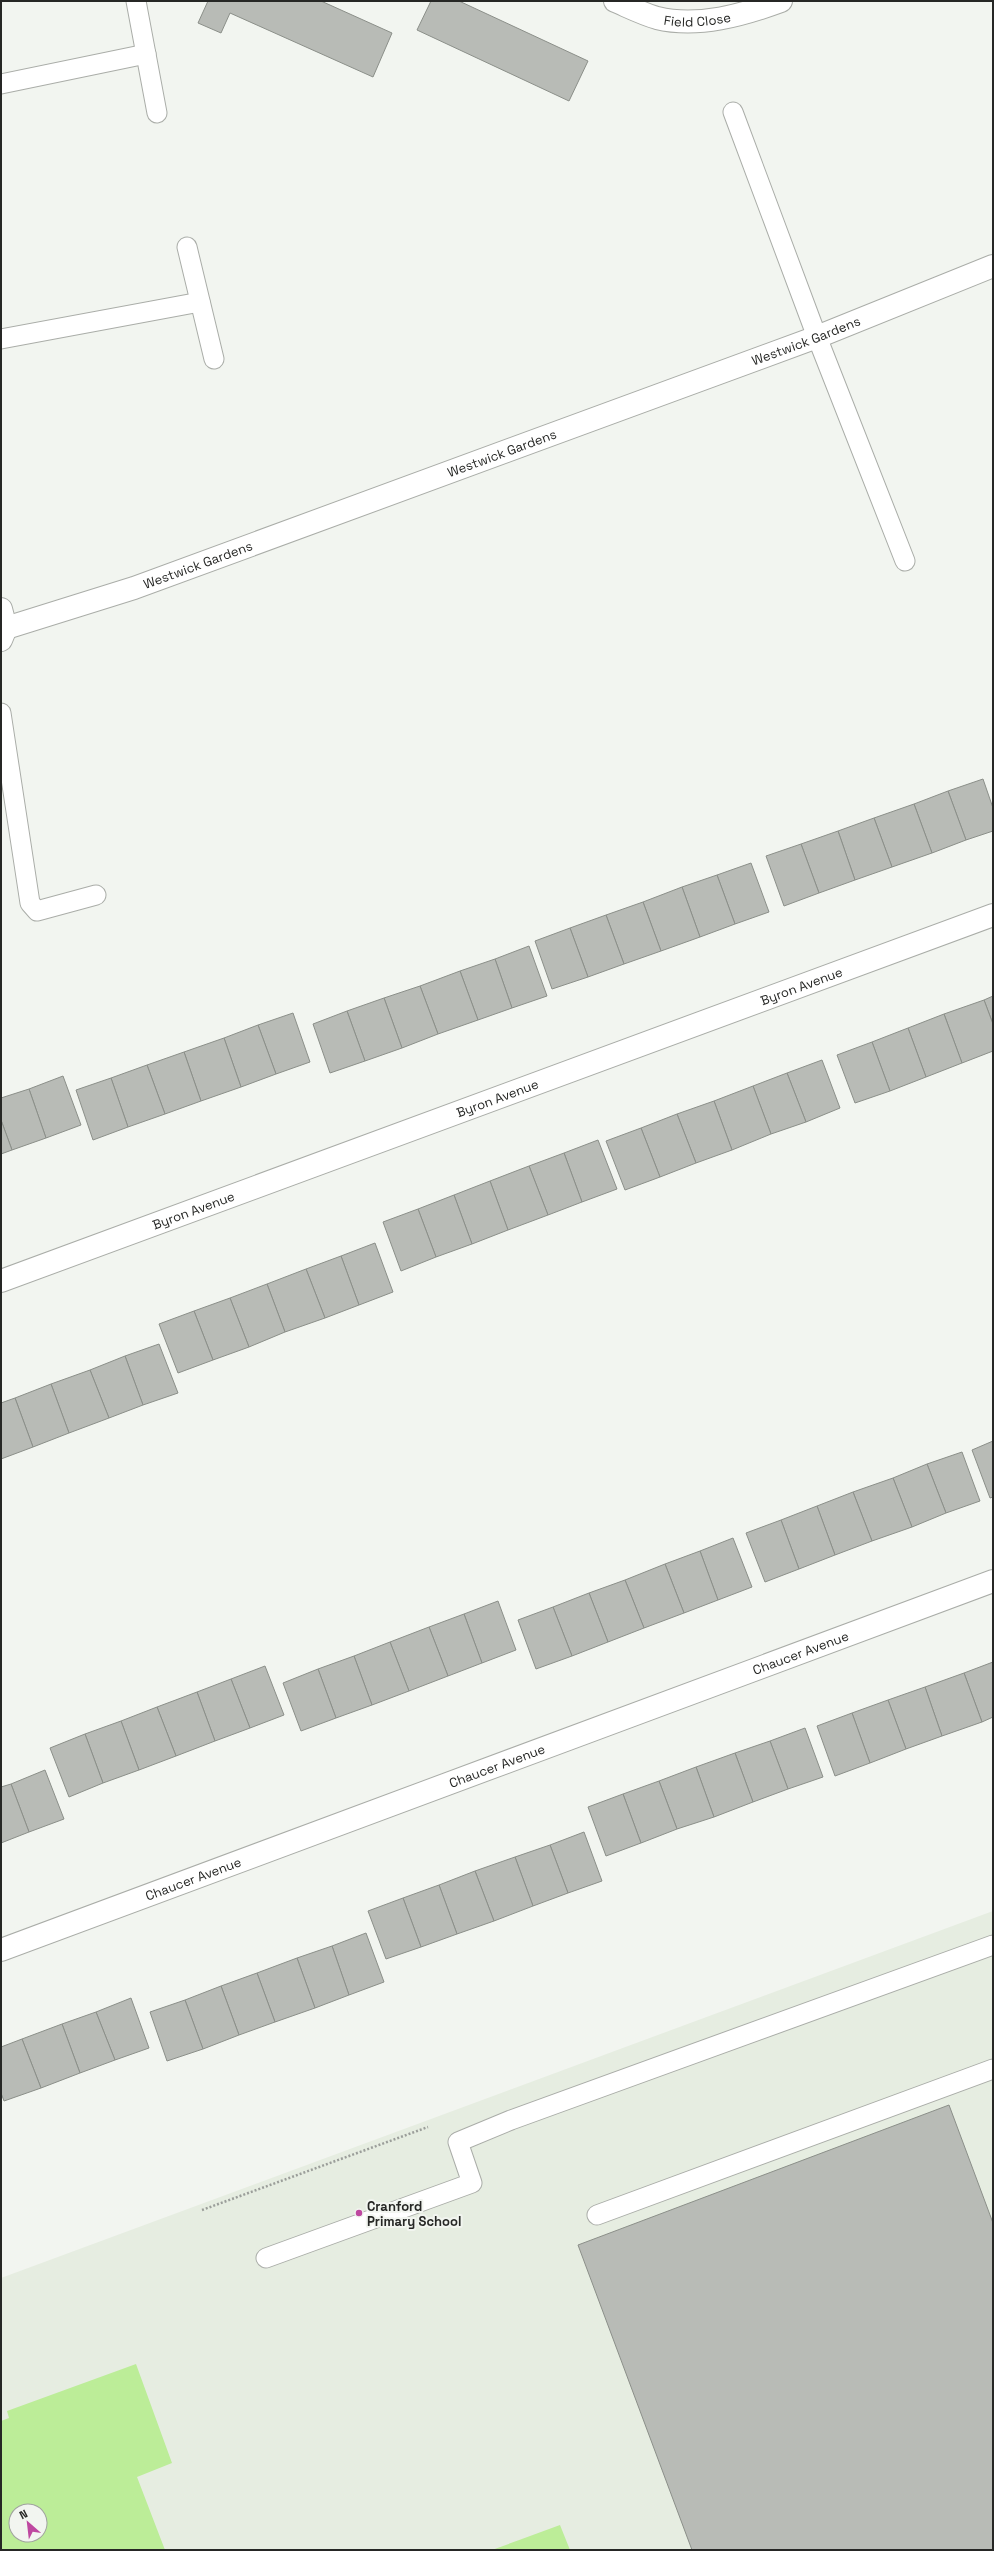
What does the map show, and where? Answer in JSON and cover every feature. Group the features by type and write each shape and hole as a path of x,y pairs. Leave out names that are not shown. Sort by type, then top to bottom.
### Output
{"street":[{"name":"Field Close","path":"615,1 658,18 677,21 717,19 781,1"},
{"name":"Westwick Gardens","path":"3,626 134,588 817,337 993,266"},
{"name":"Byron Avenue","path":"1,1281 993,915"},
{"name":"Chaucer Avenue","path":"1,1950 993,1581"}],"lane":[{"path":"136,1 157,114"},
{"path":"1,84 146,54"},
{"path":"733,112 817,337 905,562"},
{"path":"187,247 214,359"},
{"path":"1,339 200,302"},
{"path":"1,713 30,903 37,911 96,894"},
{"path":"266,2258 472,2183 458,2142 511,2120 993,1945"},
{"path":"597,2215 993,2069"}],"shaded area":[{"path":"993,1911 993,2550 1,2550 1,2278"}],"green space":[{"path":"136,2364 172,2463 137,2477 165,2550 1,2550 1,2421 9,2418 7,2411"},
{"path":"560,2525 570,2550 492,2550"}],"building":[{"path":"208,1 321,1 392,33 373,77 230,13 221,33 198,23"},
{"path":"431,1 459,1 588,61 569,101 417,30"},
{"path":"983,779 993,808 993,831 966,840 948,791"},
{"path":"948,791 966,840 932,853 914,804"},
{"path":"914,804 932,853 892,867 874,818"},
{"path":"874,818 892,867 855,880 838,831"},
{"path":"838,831 855,880 819,893 801,844"},
{"path":"801,844 819,893 784,906 766,856"},
{"path":"751,863 769,912 735,924 717,875"},
{"path":"717,875 735,924 700,937 682,887"},
{"path":"682,887 700,937 661,951 643,902"},
{"path":"643,902 661,951 624,964 606,915"},
{"path":"606,915 624,964 588,977 570,928"},
{"path":"570,928 588,977 552,989 535,941"},
{"path":"529,946 547,996 512,1008 495,959"},
{"path":"495,959 512,1008 478,1020 460,971"},
{"path":"460,971 478,1020 438,1034 420,986"},
{"path":"420,986 438,1034 402,1048 384,998"},
{"path":"993,996 993,1024 984,1000"},
{"path":"384,998 402,1048 365,1061 347,1011"},
{"path":"984,1000 993,1024 993,1051 962,1063 944,1014"},
{"path":"347,1011 365,1061 330,1073 313,1024"},
{"path":"293,1013 310,1062 276,1074 258,1025"},
{"path":"944,1014 962,1063 926,1077 908,1028"},
{"path":"258,1025 276,1074 241,1087 224,1038"},
{"path":"908,1028 926,1077 890,1091 872,1042"},
{"path":"224,1038 241,1087 201,1101 184,1052"},
{"path":"872,1042 890,1091 855,1103 837,1055"},
{"path":"184,1052 201,1101 165,1114 147,1065"},
{"path":"822,1060 840,1108 806,1122 787,1073"},
{"path":"147,1065 165,1114 128,1127 111,1078"},
{"path":"787,1073 806,1122 771,1134 753,1086"},
{"path":"63,1076 81,1125 46,1138 29,1089"},
{"path":"111,1078 128,1127 93,1140 76,1090"},
{"path":"753,1086 771,1134 732,1150 714,1101"},
{"path":"29,1089 46,1138 12,1150 1,1120 1,1098"},
{"path":"714,1101 732,1150 696,1163 677,1114"},
{"path":"677,1114 696,1163 660,1177 641,1128"},
{"path":"1,1120 12,1150 1,1154"},
{"path":"641,1128 660,1177 625,1190 606,1141"},
{"path":"598,1140 617,1189 582,1202 564,1153"},
{"path":"564,1153 582,1202 548,1215 529,1166"},
{"path":"529,1166 548,1215 508,1230 490,1181"},
{"path":"490,1181 508,1230 472,1244 454,1195"},
{"path":"454,1195 472,1244 436,1257 418,1209"},
{"path":"418,1209 436,1257 401,1271 383,1222"},
{"path":"375,1243 393,1292 359,1305 341,1256"},
{"path":"341,1256 359,1305 325,1318 306,1269"},
{"path":"306,1269 325,1318 285,1332 267,1284"},
{"path":"267,1284 285,1332 249,1347 230,1298"},
{"path":"230,1298 249,1347 213,1360 194,1311"},
{"path":"194,1311 213,1360 178,1373 159,1324"},
{"path":"159,1344 178,1393 143,1405 125,1356"},
{"path":"125,1356 143,1405 109,1418 90,1370"},
{"path":"90,1370 109,1418 69,1433 51,1384"},
{"path":"51,1384 69,1433 33,1447 15,1398"},
{"path":"15,1398 33,1447 1,1459 1,1403"},
{"path":"993,1441 993,1497 990,1498 972,1450"},
{"path":"962,1452 980,1501 946,1513 927,1464"},
{"path":"927,1464 946,1513 912,1527 893,1478"},
{"path":"893,1478 912,1527 872,1541 853,1492"},
{"path":"853,1492 872,1541 835,1555 817,1506"},
{"path":"817,1506 835,1555 799,1569 781,1520"},
{"path":"781,1520 799,1569 765,1582 746,1533"},
{"path":"733,1538 752,1587 718,1600 700,1551"},
{"path":"700,1551 718,1600 684,1613 665,1564"},
{"path":"665,1564 684,1613 644,1628 625,1580"},
{"path":"625,1580 644,1628 608,1642 589,1593"},
{"path":"589,1593 608,1642 572,1656 553,1607"},
{"path":"498,1601 516,1650 482,1663 464,1614"},
{"path":"553,1607 572,1656 536,1669 518,1620"},
{"path":"464,1614 482,1663 448,1676 429,1627"},
{"path":"429,1627 448,1676 409,1691 390,1642"},
{"path":"390,1642 409,1691 372,1705 354,1656"},
{"path":"354,1656 372,1705 336,1718 318,1669"},
{"path":"993,1662 993,1717 982,1722 964,1673"},
{"path":"265,1666 284,1715 250,1728 231,1679"},
{"path":"318,1669 336,1718 301,1731 283,1683"},
{"path":"964,1673 982,1722 942,1736 925,1687"},
{"path":"231,1679 250,1728 215,1741 197,1692"},
{"path":"925,1687 942,1736 906,1749 888,1700"},
{"path":"197,1692 215,1741 176,1756 157,1707"},
{"path":"888,1700 906,1749 870,1763 852,1713"},
{"path":"157,1707 176,1756 139,1770 121,1721"},
{"path":"852,1713 870,1763 835,1776 817,1726"},
{"path":"121,1721 139,1770 103,1783 85,1734"},
{"path":"805,1728 823,1777 788,1789 770,1741"},
{"path":"85,1734 103,1783 69,1797 50,1748"},
{"path":"770,1741 788,1789 753,1802 735,1753"},
{"path":"735,1753 753,1802 714,1817 696,1767"},
{"path":"696,1767 714,1817 677,1829 659,1781"},
{"path":"45,1770 64,1819 29,1832 11,1784"},
{"path":"659,1781 677,1829 641,1843 623,1794"},
{"path":"11,1784 29,1832 1,1843 1,1787"},
{"path":"623,1794 641,1843 606,1856 588,1807"},
{"path":"584,1832 602,1881 568,1893 550,1845"},
{"path":"550,1845 568,1893 533,1906 515,1857"},
{"path":"515,1857 533,1906 494,1921 475,1871"},
{"path":"475,1871 494,1921 457,1934 439,1885"},
{"path":"439,1885 457,1934 421,1947 403,1898"},
{"path":"403,1898 421,1947 386,1959 368,1911"},
{"path":"366,1933 384,1982 349,1995 332,1946"},
{"path":"332,1946 349,1995 315,2008 297,1958"},
{"path":"297,1958 315,2008 275,2022 257,1973"},
{"path":"257,1973 275,2022 239,2035 221,1986"},
{"path":"221,1986 239,2035 203,2049 185,2000"},
{"path":"131,1998 149,2048 115,2060 96,2012"},
{"path":"185,2000 203,2049 167,2061 150,2012"},
{"path":"96,2012 115,2060 80,2073 62,2024"},
{"path":"62,2024 80,2073 41,2088 22,2039"},
{"path":"22,2039 41,2088 4,2101 1,2093 1,2047"},
{"path":"949,2105 993,2223 993,2550 692,2550 578,2245"}],"place":[{"name":"Cranford Primary School","path":"359,2213"}]}
